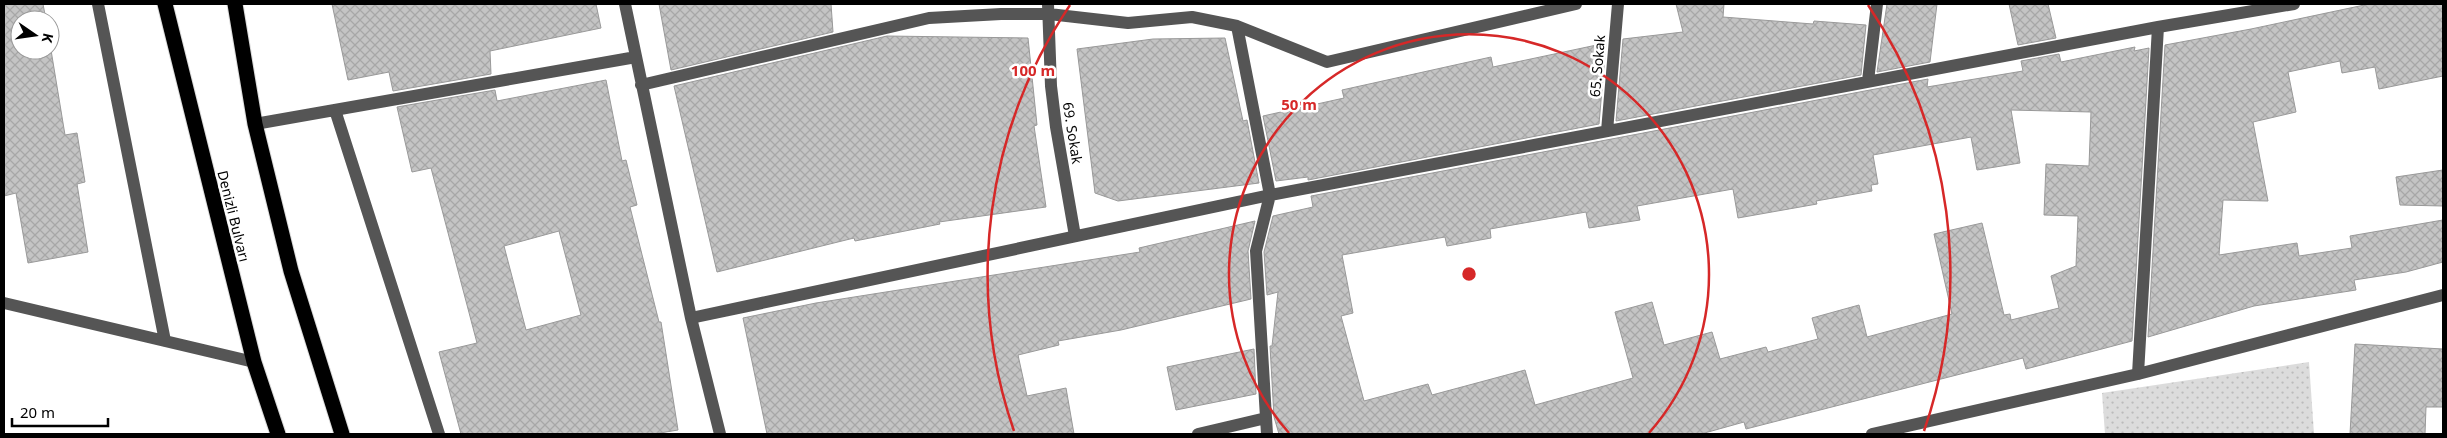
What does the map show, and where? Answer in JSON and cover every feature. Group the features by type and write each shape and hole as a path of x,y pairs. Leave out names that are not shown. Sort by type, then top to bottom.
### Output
{"highway":[{"name":"Denizli Bulvarı","path":"165,4 254,362 278,434"},
{"path":"235,4 255,124 291,271 342,434"}],"street":[{"path":"98,4 165,341"},
{"path":"625,4 691,318 720,434"},
{"path":"641,85 929,18 1048,9 1128,23 1192,17 1237,26 1327,62 1576,4"},
{"name":"65. Sokak","path":"1606,131 1618,4"},
{"path":"1868,82 1877,4"},
{"path":"691,318 1270,195 2158,27 2294,4"},
{"name":"69. Sokak","path":"1048,9 1051,86 1056,127 1075,236"},
{"path":"1237,26 1270,195 1256,250 1267,434"},
{"path":"2138,374 2158,27"},
{"path":"255,124 636,56"},
{"path":"335,110 439,434"},
{"path":"1872,434 2138,374 2443,295"},
{"path":"4,302 254,362"},
{"path":"1198,434 1266,418"}],"shaded area":[{"path":"2309,362 2314,434 2105,434 2102,393"}],"building":[{"path":"4,4 43,4 44,10 10,10 10,60 53,60 65,135 77,133 85,182 77,184 88,252 28,263 16,193 4,196"},
{"path":"332,4 596,4 601,28 490,51 491,74 393,91 389,72 348,80"},
{"path":"659,4 831,4 833,32 671,70"},
{"path":"1676,4 1724,4 1723,17 1813,24 1814,21 1866,25 1861,75 1616,121 1623,39 1683,32"},
{"path":"1887,4 1937,4 1930,62 1877,72"},
{"path":"2009,4 2048,4 2056,38 2018,45"},
{"path":"2369,4 2443,4 2443,76 2379,89 2375,67 2342,73 2340,61 2288,72 2296,112 2253,122 2268,201 2223,200 2219,255 2297,243 2299,256 2352,248 2350,236 2443,220 2443,262 2406,272 2354,280 2356,290 2254,306 2148,337 2165,45"},
{"path":"887,36 1028,38 1037,125 1034,126 1046,207 939,222 940,224 855,241 854,238 717,272 674,86"},
{"path":"1225,38 1243,121 1247,120 1259,183 1118,201 1095,193 1077,49 1153,39"},
{"path":"1606,43 1599,124 1308,180 1308,177 1276,181 1263,116 1344,98 1342,90 1491,57 1493,67"},
{"path":"2135,47 2134,51 2149,48 2132,341 2026,369 2023,358 1746,429 1744,422 1701,434 1279,434 1274,417 1270,346 1272,346 1278,292 1267,295 1264,252 1273,216 1313,207 1311,196 1928,79 1927,87 2023,71 2021,61 2059,54 2061,62","holes":["2011,110 2091,112 2089,166 2046,164 2044,215 2078,216 2076,266 2051,276 2059,308 2011,320 2010,314 2004,315 1982,223 1934,234 1952,314 1867,337 1859,305 1812,318 1818,339 1768,352 1766,347 1720,359 1712,332 1664,345 1652,302 1615,312 1633,378 1535,405 1525,370 1432,395 1428,384 1364,401 1341,316 1353,313 1342,255 1445,237 1447,246 1491,238 1490,229 1586,212 1589,228 1640,220 1637,206 1733,189 1738,218 1817,204 1816,201 1872,191 1871,185 1878,184 1873,155 1971,137 1977,170 2020,163"]},
{"path":"606,80 622,161 626,160 637,205 630,207 659,322 661,322 678,430 654,434 461,434 439,352 477,343 431,168 412,172 397,107 495,90 497,101","holes":["559,231 581,315 526,330 504,246"]},
{"path":"2443,170 2443,206 2400,205 2396,177"},
{"path":"1255,221 1248,251 1251,299 1121,330 1058,341 1059,345 1018,355 1027,396 1066,388 1074,434 767,434 743,318 816,303 1140,252 1139,248"},
{"path":"2355,344 2443,349 2443,407 2426,407 2425,434 2350,434"},
{"path":"1254,349 1256,394 1176,410 1167,367"}]}
